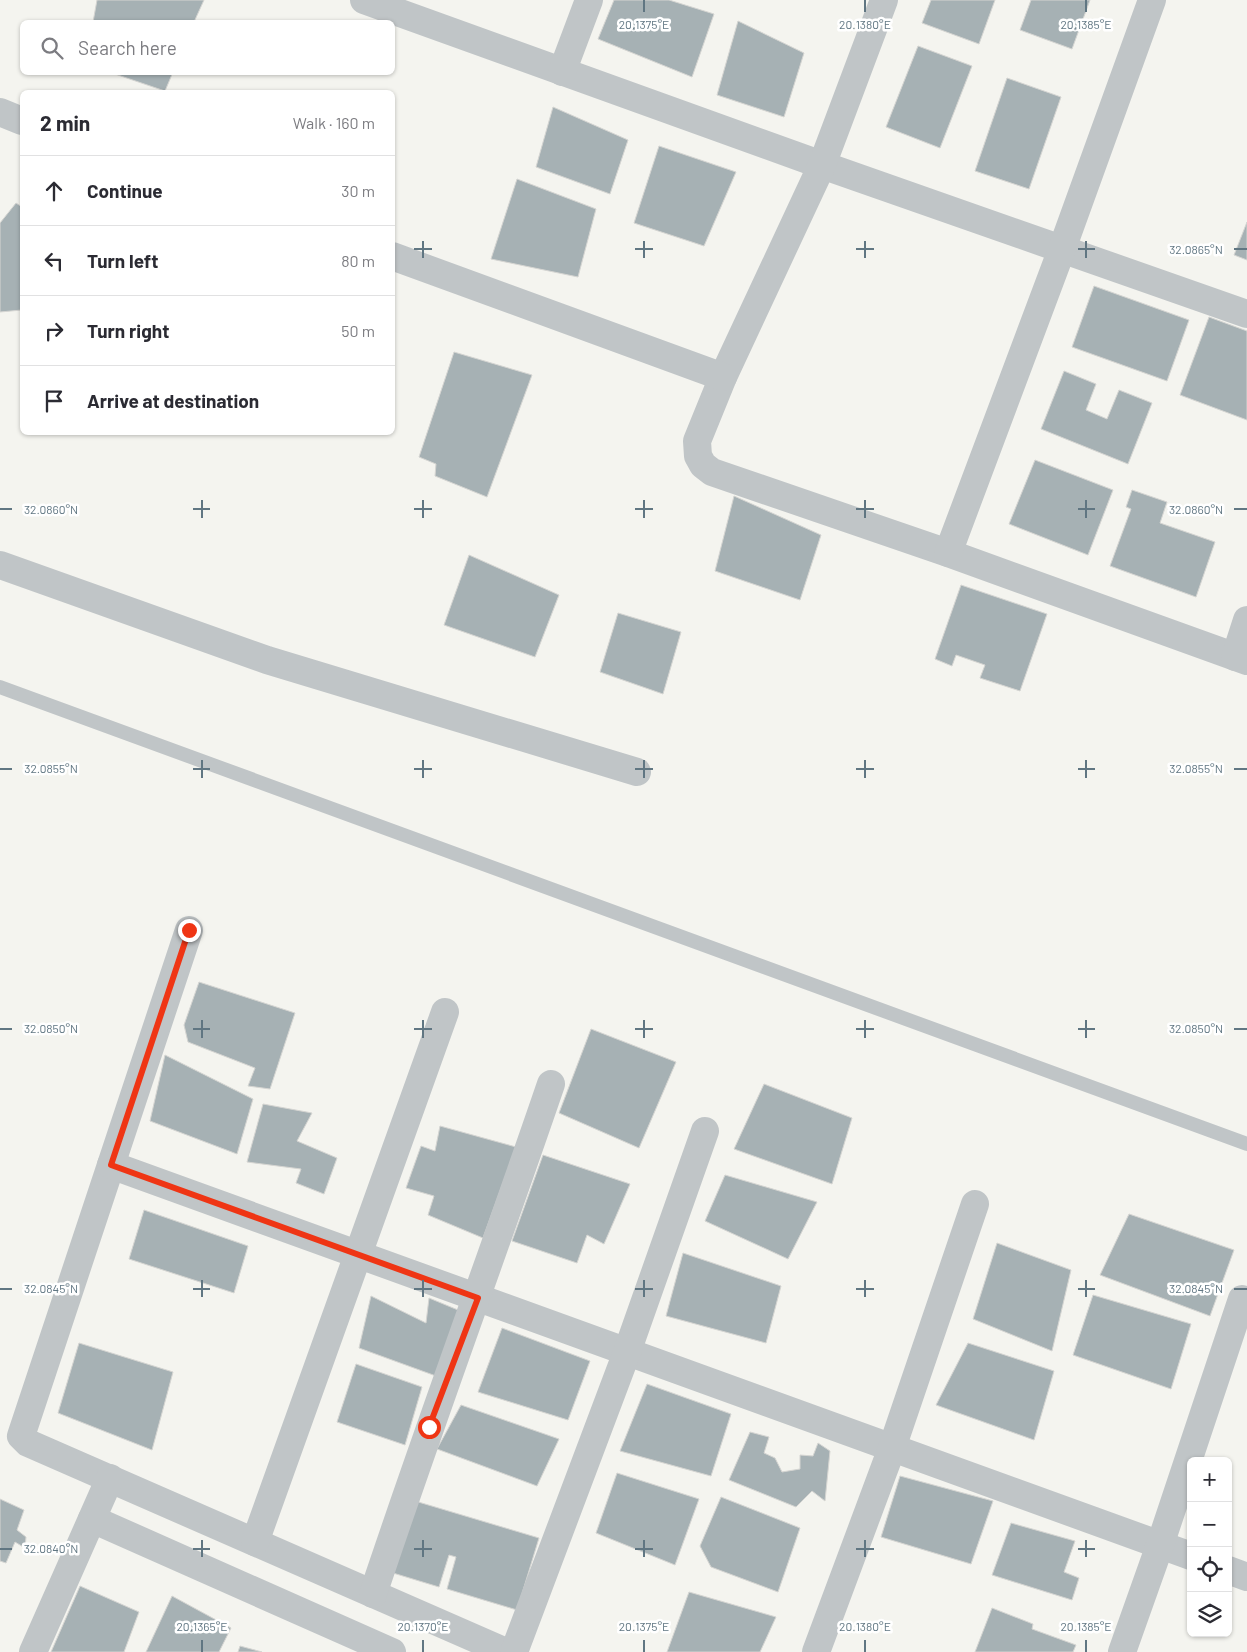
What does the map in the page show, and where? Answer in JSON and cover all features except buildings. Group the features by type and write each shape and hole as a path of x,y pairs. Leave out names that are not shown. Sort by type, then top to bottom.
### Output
{"street":[{"path":"364,0 822,165 1247,314"},
{"path":"562,72 588,0"},
{"path":"884,0 822,165 723,377 697,441 698,456 703,465 712,472 948,553 1241,659 1247,620"},
{"path":"948,553 1062,249 1152,0"},
{"path":"0,112 20,120"},
{"path":"395,257 723,377"},
{"path":"0,565 268,660 637,772"},
{"path":"189,930 21,1436 28,1442 506,1652"},
{"path":"255,1542 360,1255 445,1012"},
{"path":"373,1594 429,1427 478,1298 551,1084"},
{"path":"514,1652 627,1352 705,1131"},
{"path":"111,1165 1187,1555"},
{"path":"816,1652 892,1448 975,1204"},
{"path":"1122,1652 1160,1546 1242,1299"},
{"path":"33,1652 110,1478"},
{"path":"92,1520 392,1652"},
{"path":"1232,1571 1247,1577"}],"lane":[{"path":"0,687 1247,1144"}],"route":[{"path":"189,930 111,1165 478,1298 429,1427"}]}
